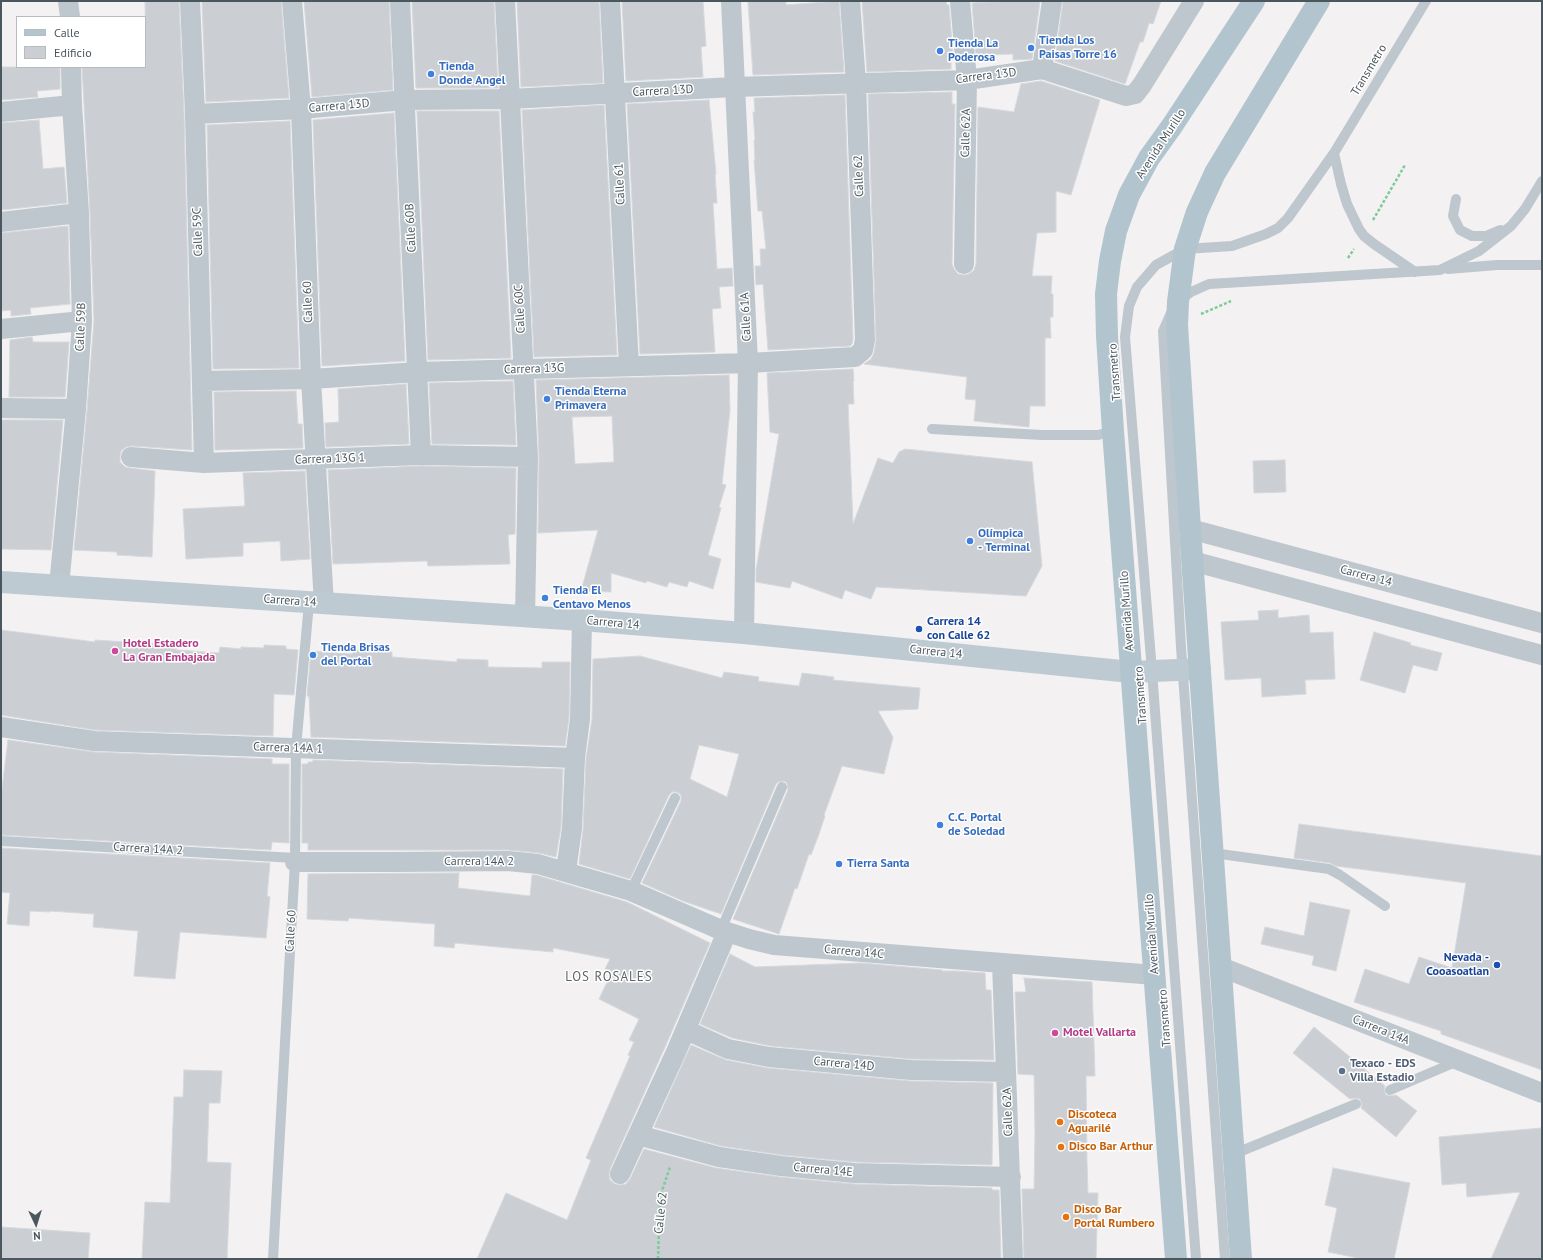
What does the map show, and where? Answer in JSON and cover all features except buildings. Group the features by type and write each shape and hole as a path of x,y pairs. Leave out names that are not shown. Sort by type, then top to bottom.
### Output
{"main road":[{"name":"Avenida Murillo","path":"1176,1259 1155,976 1142,671 1113,431 1106,294 1110,261 1116,231 1129,195 1149,158 1172,126 1254,1"},
{"path":"1241,1259 1212,853 1191,669 1192,561 1177,325 1178,302 1185,249 1197,212 1215,173 1319,1"},
{"name":"Carrera 14","path":"1,582 582,620 744,633 1142,671 1191,669"}],"street":[{"path":"68,1 70,16"},
{"name":"Calle 59C","path":"190,1 195,114 204,463"},
{"name":"Calle 60","path":"292,1 301,109 311,379 316,459 317,603"},
{"name":"Calle 60B","path":"400,1 421,455"},
{"name":"Calle 60C","path":"505,1 528,457 525,617"},
{"name":"Calle 61","path":"610,1 629,366"},
{"name":"Calle 61A","path":"731,1 748,363 744,633"},
{"name":"Calle 62","path":"850,1 856,83 864,332 863,350"},
{"name":"Calle 62A","path":"960,1 966,80 964,264"},
{"path":"1042,69 1052,1"},
{"name":"Carrera 13D","path":"195,114 301,109 405,100 510,99 734,87 966,80 1042,69 1126,96 1135,94 1142,86 1194,1"},
{"name":"Calle 59B","path":"60,586 76,409 82,321 79,213 71,68"},
{"path":"1,112 72,105"},
{"path":"1,222 79,213"},
{"path":"1,329 82,321"},
{"name":"Carrera 13G","path":"202,382 311,379 418,372 748,363 856,357 863,350"},
{"path":"1,408 76,409"},
{"name":"Carrera 13G 1","path":"131,456 204,463 421,455 528,457"},
{"name":"Carrera 14","path":"1190,529 1542,623"},
{"path":"1192,561 1542,655"},
{"path":"566,871 572,828 575,758 580,719 582,620"},
{"name":"Carrera 14A 1","path":"1,726 94,741 575,758"},
{"name":"Carrera 14A 2","path":"295,860 396,862 508,861 538,864 566,871"},
{"name":"Carrera 14C","path":"566,871 631,891 724,931 774,945 1155,976"},
{"path":"620,1174 686,1030 724,931"},
{"name":"Calle 62A","path":"1002,964 1013,1259"},
{"name":"Carrera 14A","path":"1220,967 1542,1093"},
{"name":"Carrera 14D","path":"686,1030 728,1049 769,1057 911,1070 1006,1072"},
{"name":"Carrera 14E","path":"638,1135 720,1158 781,1166 854,1173 1011,1177"}],"lane":[{"name":"Transmetro","path":"1196,1259 1142,671 1125,337 1129,306 1137,288 1156,265 1185,249 1232,246 1266,234 1278,228 1288,218 1334,153 1426,1"},
{"path":"1334,153 1347,204 1359,229 1364,236 1374,244 1415,272"},
{"path":"1440,270 1479,251 1511,226 1525,209 1542,181"},
{"path":"1456,199 1453,216 1460,230 1472,236 1486,236 1511,226"},
{"path":"1225,1259 1191,669 1163,332 1170,315 1178,302 1191,292 1209,284 1415,272 1497,265 1542,265"},
{"path":"932,430 1042,435 1098,435 1113,431"},
{"name":"Calle 60","path":"273,1259 295,860 296,748 317,603"},
{"path":"724,931 782,787"},
{"path":"631,891 675,798"},
{"name":"Carrera 14A 2","path":"1,841 295,860"},
{"path":"1212,853 1329,869 1385,906"},
{"path":"1390,1090 1459,1061"},
{"path":"1234,1154 1356,1104"}],"path":[{"name":"Calle 62","path":"658,1259 660,1197 676,1145"}],"place":[{"name":"Tienda Los Paisas Torre 16","path":"1031,48"},
{"name":"Tienda La Poderosa","path":"940,51"},
{"name":"Tienda Donde Angel","path":"431,74"},
{"name":"Tienda Eterna Primavera","path":"547,399"},
{"name":"Olímpica - Terminal","path":"970,541"},
{"name":"Tienda El Centavo Menos","path":"545,598"},
{"name":"Carrera 14 con Calle 62","path":"919,629"},
{"name":"Hotel Estadero La Gran Embajada","path":"115,651"},
{"name":"Tienda Brisas del Portal","path":"313,655"},
{"name":"C.C. Portal de Soledad","path":"940,825"},
{"name":"Tierra Santa","path":"839,864"},
{"name":"Nevada - Cooasoatlan","path":"1497,965"},
{"name":"Motel Vallarta","path":"1055,1033"},
{"name":"Texaco - EDS Villa Estadio","path":"1342,1071"},
{"name":"Discoteca Aguarilé","path":"1060,1122"},
{"name":"Disco Bar Arthur","path":"1061,1147"},
{"name":"Disco Bar Portal Rumbero","path":"1066,1217"}],"district":[{"name":"LOS ROSALES","path":"609,977"}]}
